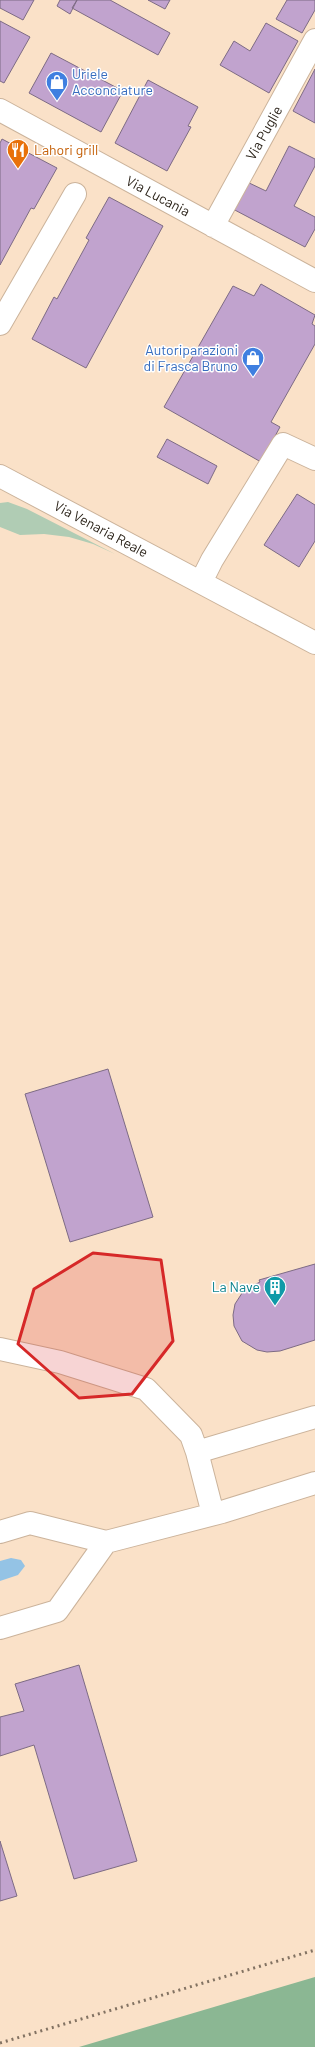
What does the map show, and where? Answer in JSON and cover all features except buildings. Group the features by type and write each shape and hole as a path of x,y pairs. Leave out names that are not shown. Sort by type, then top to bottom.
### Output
{"street":[{"name":"Via Puglie","path":"213,226 315,40"},
{"name":"Via Lucania","path":"0,110 315,281"},
{"path":"0,324 75,194"},
{"path":"201,582 212,560 283,444 315,459"},
{"name":"Via Venaria Reale","path":"0,476 315,643"},
{"path":"0,1349 60,1362 146,1389 191,1435 197,1452 213,1514"},
{"path":"197,1452 315,1417"},
{"path":"0,1532 30,1523 106,1542 213,1514 315,1483"},
{"path":"0,1628 57,1611 106,1542"}],"highlighted area":[{"path":"93,1253 161,1260 173,1341 132,1394 79,1398 18,1344 34,1289"}],"green space":[{"path":"8,502 27,509 115,554 93,544 69,537 44,534 20,535 0,527 0,503"},
{"path":"315,1977 315,2047 79,2047"}],"water":[{"path":"11,1558 21,1560 25,1566 18,1575 0,1581 0,1561"}],"railway":[{"path":"0,2043 315,1950"}],"place":[{"name":"Uriele Acconciature","path":"57,102"},
{"name":"Lahori grill","path":"18,170"},
{"name":"Autoriparazioni di Frasca Bruno","path":"253,378"},
{"name":"La Nave","path":"275,1306"}]}
